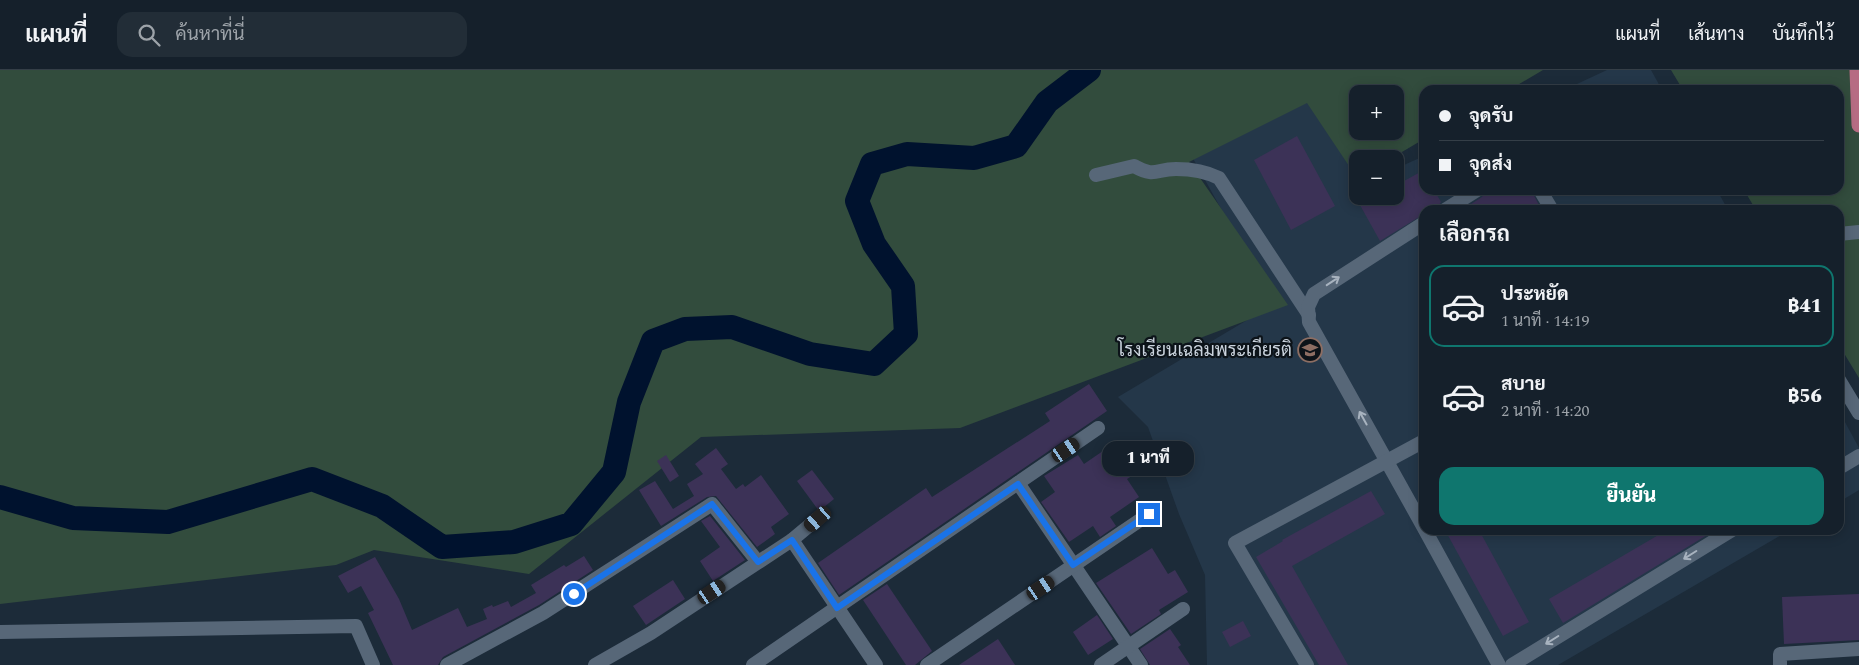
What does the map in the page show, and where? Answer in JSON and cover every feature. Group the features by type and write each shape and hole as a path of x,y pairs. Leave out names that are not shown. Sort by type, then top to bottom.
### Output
{"main road":[{"path":"1857,70 1859,125"}],"street":[{"path":"1096,175 1134,166 1147,173 1175,169 1207,172 1219,178 1309,315"},
{"path":"1454,205 1469,195"},
{"path":"1419,227 1314,294 1308,307 1309,322 1419,520"},
{"path":"1844,234 1859,232"},
{"path":"1844,388 1859,413"},
{"path":"753,665 1098,428"},
{"path":"1307,665 1235,543 1419,444"},
{"path":"1844,465 1859,456"},
{"path":"1018,484 1141,665"},
{"path":"446,665 543,613 712,504 758,562"},
{"path":"927,665 1149,514"},
{"path":"595,665 651,633 792,540 818,519"},
{"path":"1427,535 1499,665"},
{"path":"1512,665 1724,535"},
{"path":"792,540 876,665"},
{"path":"1101,665 1183,609"},
{"path":"0,632 356,626 373,665"},
{"path":"1780,665 1780,654 1859,649"}],"shaded area":[{"path":"1607,70 1651,70 1659,85 1575,85"},
{"name":"โรงเรียนเฉลิมพระเกียรติ","path":"1313,92 1349,159 1349,205 1404,205 1404,165 1419,158 1419,195 1720,195 1725,205 1419,205 1419,535 1781,535 1558,665 1207,665 1205,575 1179,514 1148,427 1118,397 1274,304 1190,153"},
{"path":"1844,420 1859,448 1859,490 1844,499"}],"green space":[{"path":"0,70 1543,70 1518,85 1419,85 1419,142 1404,151 1349,150 1349,166 1307,103 1189,162 1288,305 960,428 701,437 529,574 374,550 336,565 0,604"},
{"path":"1671,70 1859,70 1859,378 1844,353 1844,205 1753,205 1747,195 1844,195 1844,85 1680,85"}],"building":[{"path":"1297,136 1335,206 1291,230 1254,160"},
{"path":"1419,173 1419,195 1437,195 1441,202 1439,205 1419,205 1419,217 1380,241 1360,205 1404,205 1404,181"},
{"path":"1483,195 1534,195 1539,205 1470,205"},
{"path":"1089,384 1107,411 839,595 818,563 926,488 932,497 1050,421 1045,413"},
{"path":"1128,440 1146,467 1127,479 1139,497 1110,517 1116,526 1100,537 1093,526 1069,542 1041,502 1055,492 1044,476 1078,455 1084,464 1116,442 1119,447"},
{"path":"716,448 728,464 721,469 736,489 743,484 745,487 761,475 789,514 771,527 775,534 757,547 716,496 707,497 661,526 639,490 655,481 673,509 694,496 687,484 703,474 695,464"},
{"path":"666,455 679,476 670,482 657,461"},
{"path":"812,470 834,499 819,511 797,481"},
{"path":"1371,491 1385,514 1292,566 1348,665 1319,665 1256,557 1282,540"},
{"path":"710,516 745,560 713,581 700,561 720,547 701,521"},
{"path":"1448,535 1482,535 1529,622 1503,636"},
{"path":"1658,535 1707,535 1563,623 1549,599"},
{"path":"1152,548 1168,574 1175,570 1188,592 1159,610 1161,614 1131,634 1096,583"},
{"path":"584,556 593,570 539,605 443,657 438,665 393,665 368,613 374,610 361,586 348,593 338,576 375,557 399,599 412,630 458,608 467,627 487,619 483,609 508,601 511,607 536,593 531,585 564,565 566,567"},
{"path":"673,580 685,599 646,625 633,606"},
{"path":"887,584 932,651 915,665 906,665 863,600"},
{"path":"1859,594 1859,640 1784,644 1782,597"},
{"path":"1097,615 1113,639 1088,655 1073,632"},
{"path":"1243,621 1251,636 1230,647 1222,632"},
{"path":"1170,629 1181,645 1178,647 1190,665 1150,665 1140,649"},
{"path":"998,639 1015,665 959,665"}],"waterway":[{"path":"0,497 73,518 168,522 312,479 382,506 442,547 514,542 571,524 614,472 629,402 653,341 685,329 732,327 810,354 874,364 906,334 903,286 874,244 857,201 872,164 907,154 974,158 1016,146 1047,102 1089,70"}],"place":[{"name":"โรงเรียนเฉลิมพระเกียรติ","path":"1310,350"}],"route":[{"path":"574,594 712,504 758,562 792,540 837,608 1018,484 1073,565 1149,514"}]}
